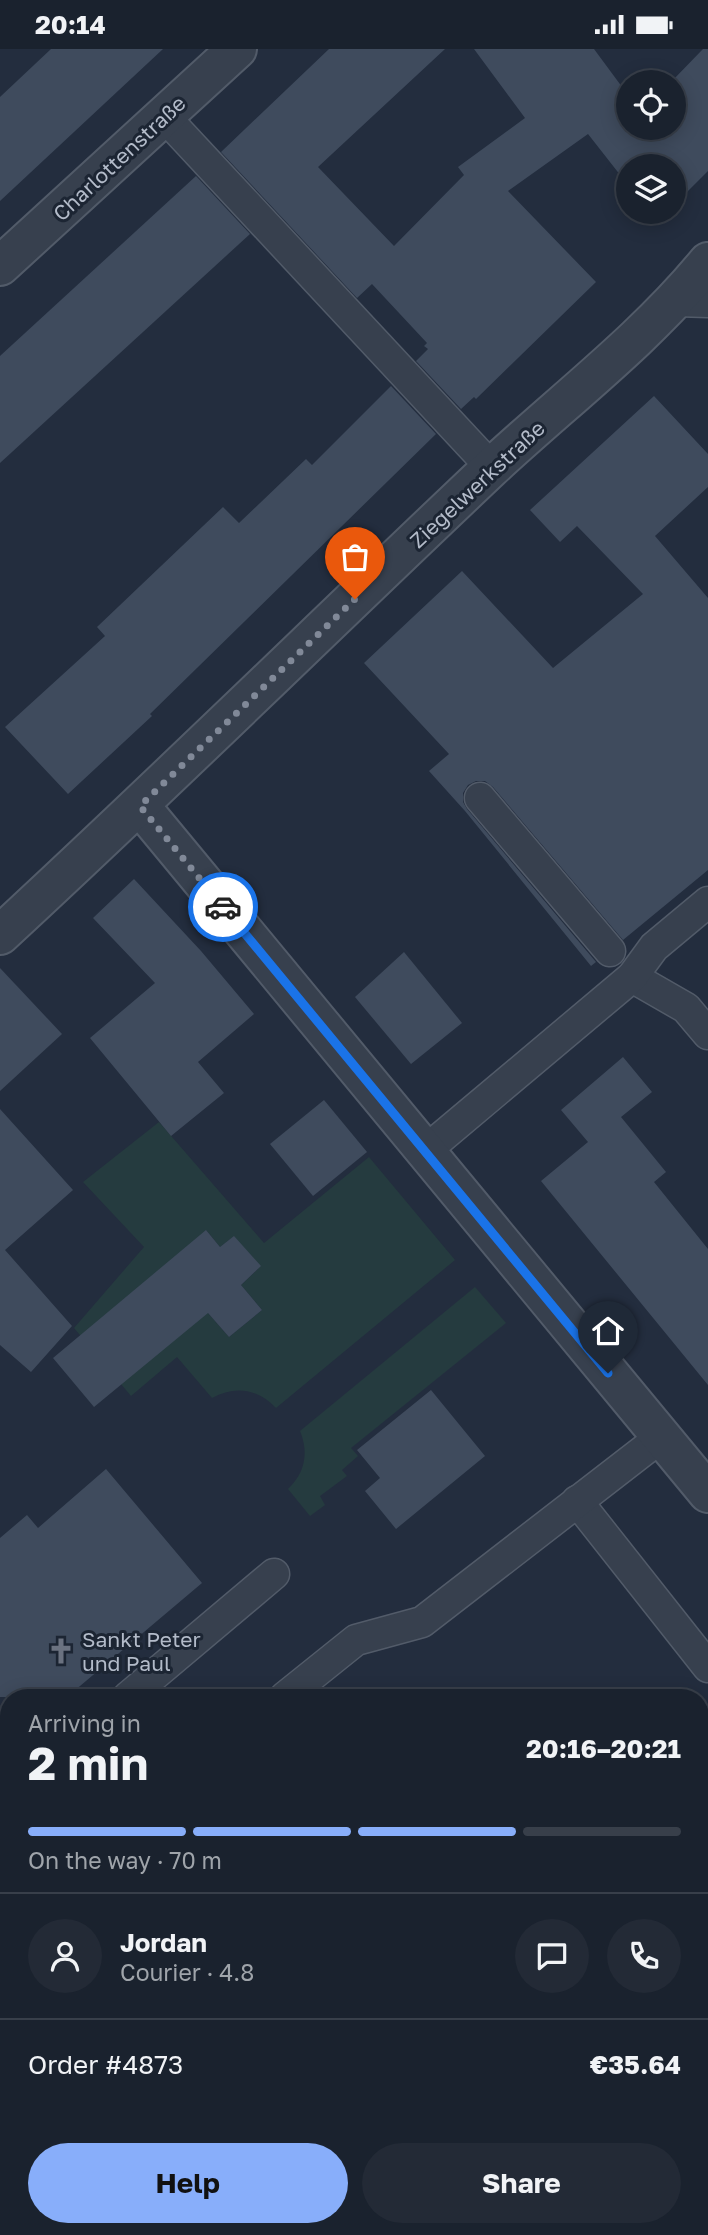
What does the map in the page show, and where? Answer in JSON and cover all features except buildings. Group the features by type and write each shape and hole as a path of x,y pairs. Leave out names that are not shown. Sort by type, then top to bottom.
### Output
{"street":[{"name":"Charlottenstraße","path":"0,266 237,49"},
{"name":"Ziegelwerkstraße","path":"0,935 140,806 492,468 692,301 708,262"},
{"path":"140,806 708,1493"}],"lane":[{"path":"164,116 492,468"},
{"path":"481,798 610,951"},
{"path":"425,1151 632,977 654,947 708,902"},
{"path":"632,977 686,1008 704,1023"},
{"path":"295,1689 356,1640 422,1622 661,1437"},
{"path":"577,1501 708,1667"},
{"path":"137,1689 274,1574"}],"green space":[{"path":"159,1122 264,1243 369,1157 455,1260 276,1408 262,1397 246,1391 229,1391 212,1398 177,1357 131,1396 74,1328 144,1247 83,1182","holes":["206,1230 220,1247 232,1238 252,1256 258,1269 241,1285 262,1310 229,1337 208,1313"]},
{"path":"475,1287 506,1323 351,1448 358,1456 342,1470 347,1476 320,1496 325,1505 310,1516 288,1489 294,1483 304,1462 300,1431"}],"way so far":[{"path":"223,907 140,806 355,599"}],"place":[{"name":"Sankt Peter und Paul","path":"61,1651"}],"route":[{"path":"223,907 608,1373"}]}
